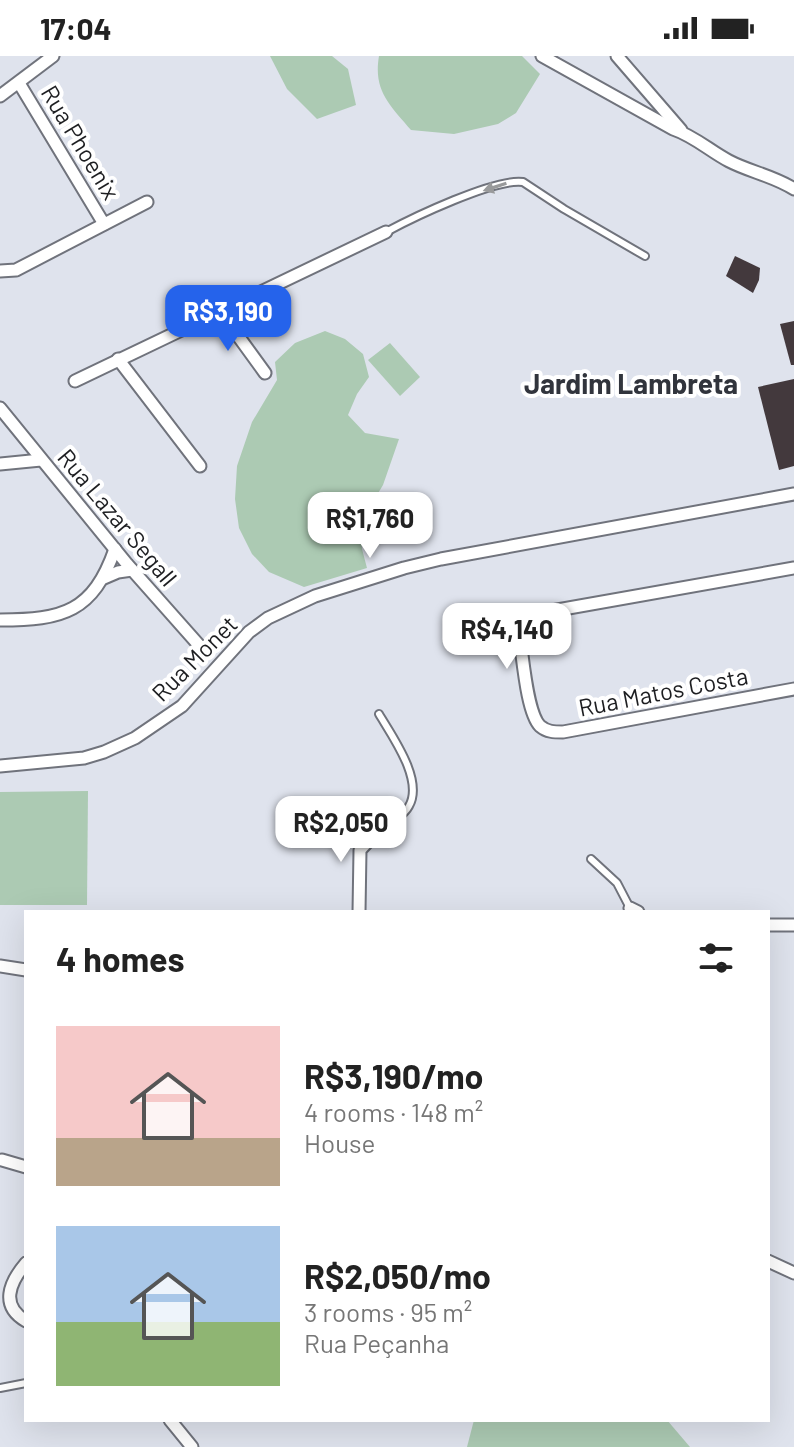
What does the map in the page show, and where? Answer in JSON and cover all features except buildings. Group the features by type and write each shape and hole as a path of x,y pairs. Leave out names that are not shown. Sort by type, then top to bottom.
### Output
{"street":[{"path":"0,96 53,56"},
{"path":"542,56 730,161 794,189"},
{"path":"617,56 684,133"},
{"name":"Rua Phoenix","path":"19,83 104,224"},
{"path":"0,271 16,270 147,202"},
{"path":"75,381 386,232"},
{"path":"220,311 265,373"},
{"path":"118,359 200,466"},
{"name":"Rua Lazar Segall","path":"0,408 132,570 205,652"},
{"path":"5,462 26,441"},
{"path":"5,462 41,460"},
{"name":"Rua Monet","path":"0,766 84,758 135,738 182,706 258,625 288,607 327,592 441,559 794,494"},
{"path":"0,620 25,620 62,614 78,606 104,578 115,549"},
{"name":"Rua Matos Costa","path":"794,568 546,612 527,622 521,630 520,640 530,707 534,718 550,732 794,689"},
{"path":"104,578 132,570"},
{"path":"359,910 360,850 375,834"},
{"path":"770,925 794,925"},
{"path":"0,966 24,970"},
{"path":"2,1160 24,1166"},
{"path":"770,1262 794,1273"},
{"path":"22,1268 9,1286 7,1300 14,1315 24,1320"},
{"path":"172,1422 192,1447"}],"lane":[{"path":"386,232 417,215 516,181 523,182 645,256"},
{"path":"375,834 410,805 413,790 410,769 379,714"},
{"path":"591,859 617,883 634,910"},
{"path":"0,1388 24,1383"}],"green space":[{"path":"270,56 332,56 348,69 356,105 317,119 287,89"},
{"path":"379,56 522,56 540,74 516,113 498,124 454,134 411,130 390,105 381,88"},
{"path":"325,331 345,339 363,354 369,377 348,415 365,433 399,439 383,485 360,528 367,568 304,587 269,572 252,554 239,528 235,499 237,466 252,422 277,380 275,362 295,343"},
{"path":"390,343 420,377 400,396 368,360"},
{"path":"88,791 87,905 0,905 0,792"},
{"path":"473,1422 669,1422 690,1447 467,1447"}],"district":[{"name":"Jardim Lambreta","path":"631,383"}]}
